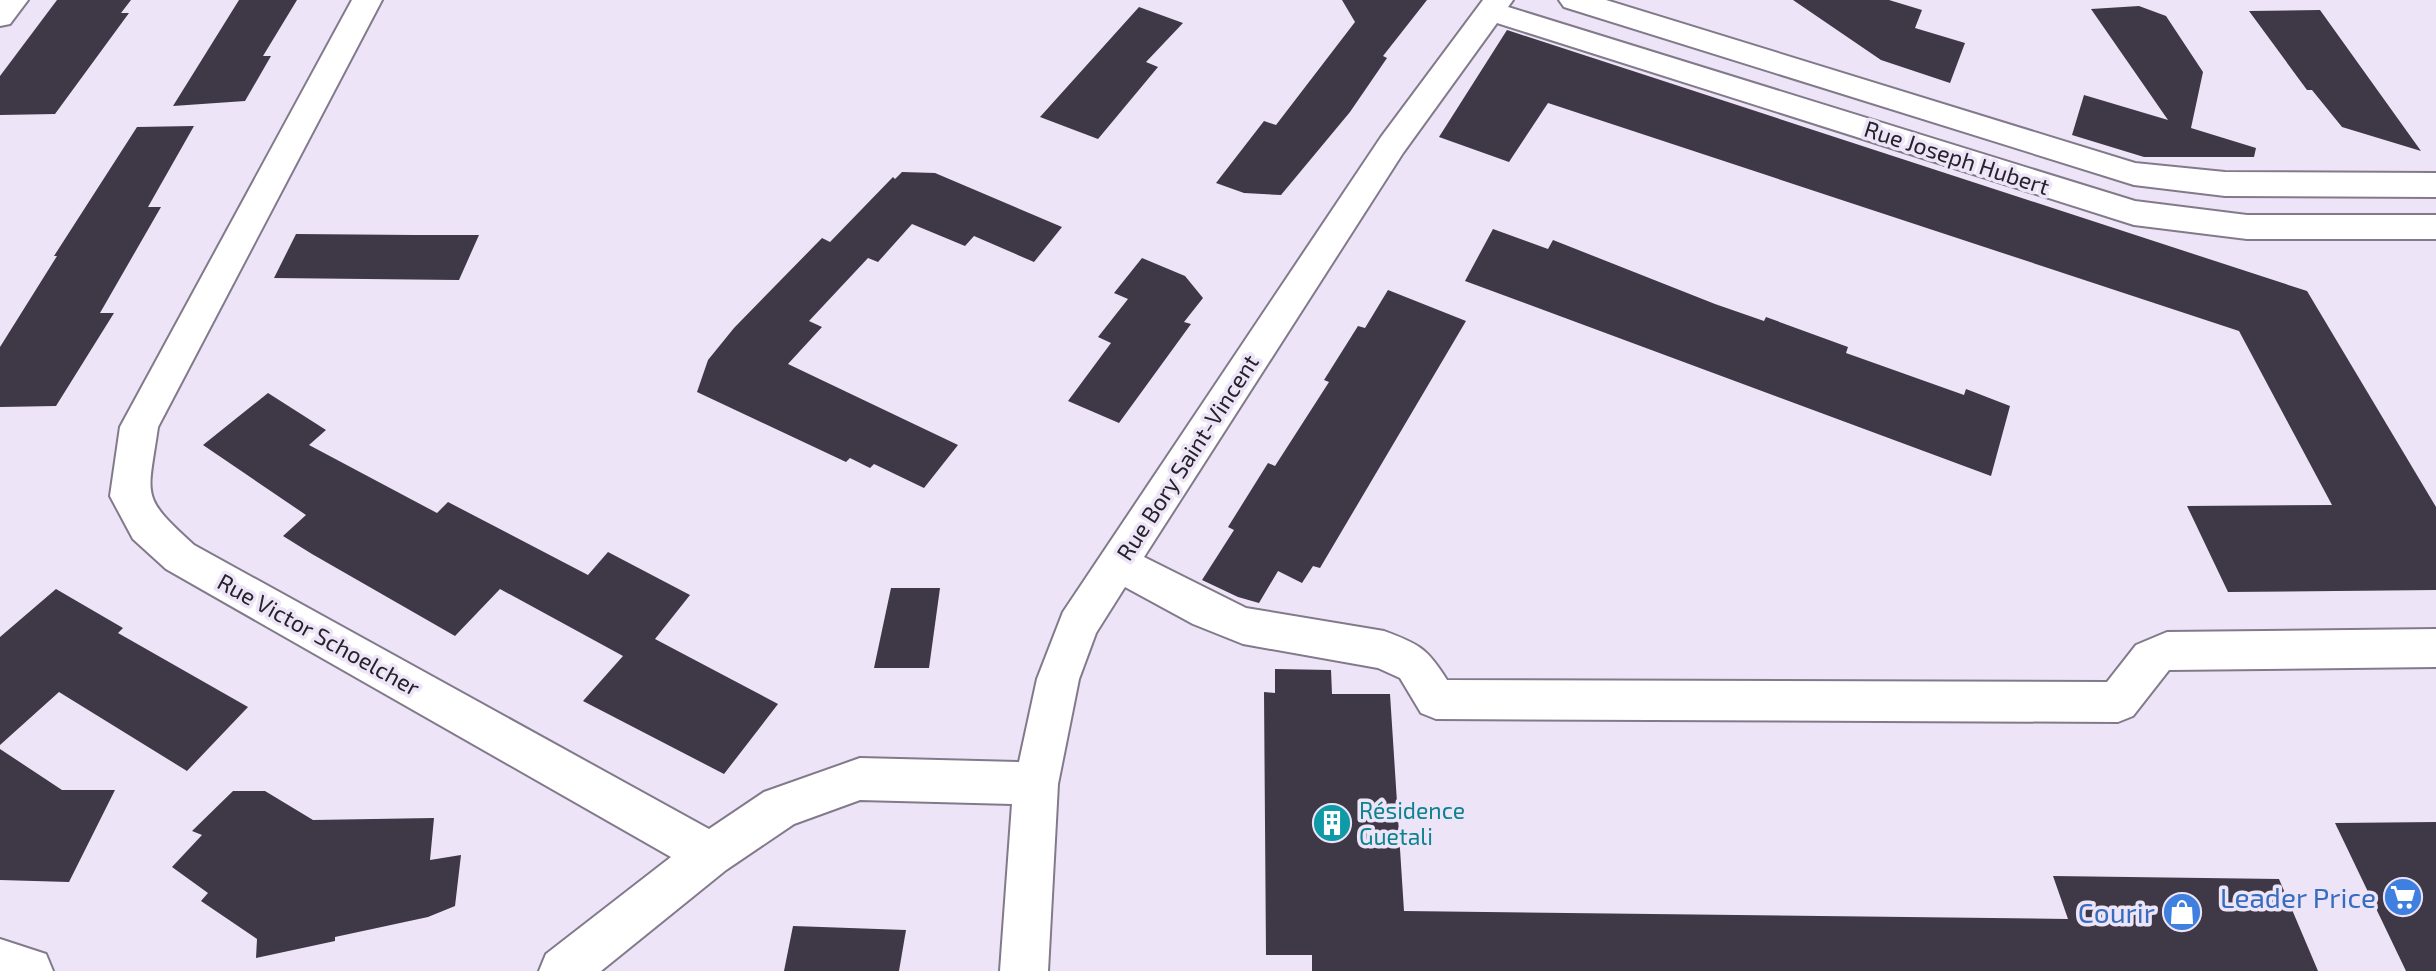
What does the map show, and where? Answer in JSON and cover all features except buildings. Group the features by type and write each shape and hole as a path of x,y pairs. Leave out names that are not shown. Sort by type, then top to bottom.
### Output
{"street":[{"path":"0,17 13,0"},
{"name":"Rue Victor Schoelcher","path":"367,0 139,427 129,496 147,527 180,556 710,854"},
{"name":"Rue Joseph Hubert","path":"1574,0 2134,174 2225,184 2436,185"},
{"name":"Rue Joseph Hubert","path":"1494,6 2134,213 2247,227 2436,227"},
{"name":"Rue Bory Saint-Vincent","path":"1024,971 1036,784 1058,679 1078,625 1392,145 1494,6"},
{"path":"1118,563 1207,611 1243,626 1384,650 1415,665 1436,699 2118,702 2151,658 2167,651 2436,648"},
{"path":"563,971 710,854 780,807 860,779 1036,784"},
{"path":"0,963 29,971"}],"place":[{"name":"Résidence Guetali","path":"1332,823"},
{"name":"Leader Price","path":"2403,897"},
{"name":"Courir","path":"2182,912"}]}
